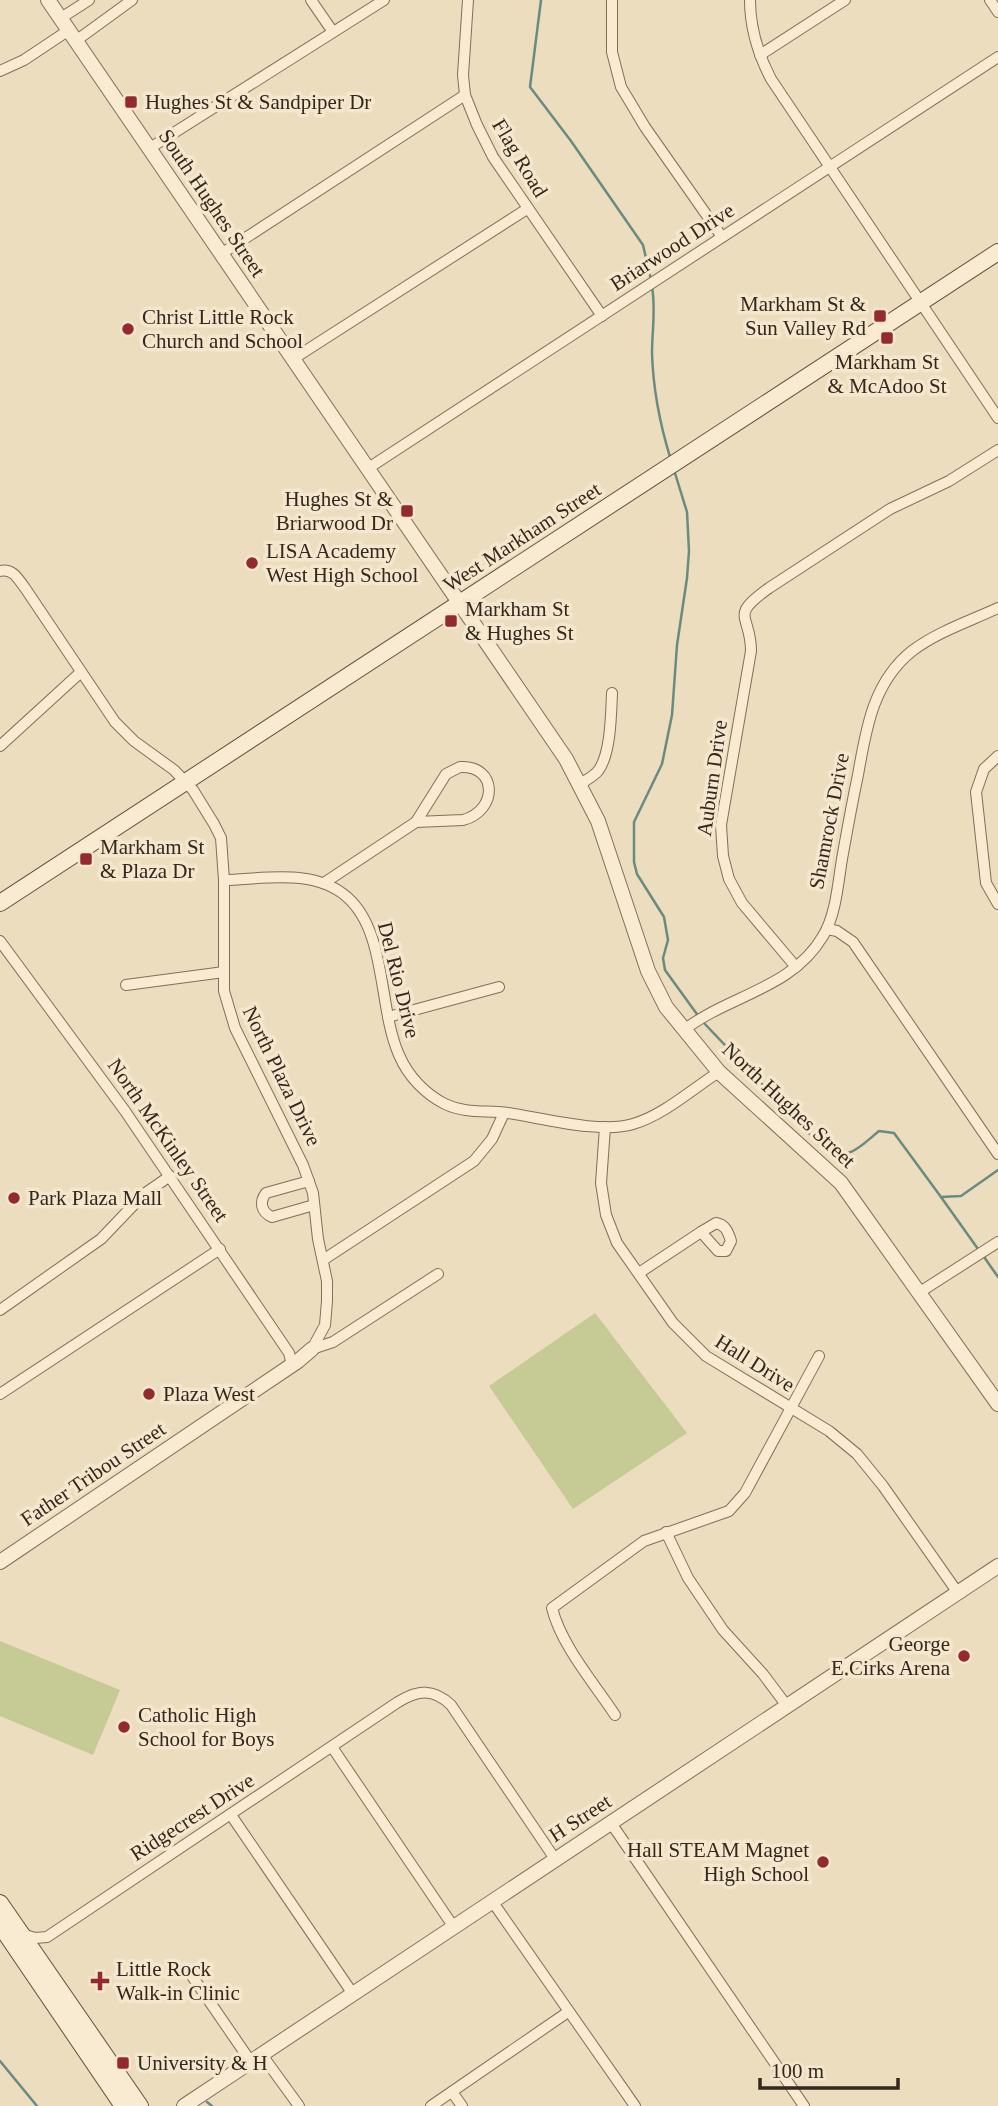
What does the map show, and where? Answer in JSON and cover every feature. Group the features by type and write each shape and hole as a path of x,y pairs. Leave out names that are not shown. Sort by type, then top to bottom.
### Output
{"main road":[{"name":"West Markham Street","path":"0,903 998,252"},
{"path":"0,1903 140,2106"},
{"path":"0,1925 123,2106"}],"street":[{"name":"South Hughes Street","path":"48,0 459,603"},
{"path":"69,29 89,0"},
{"path":"0,71 23,60 69,29 132,0"},
{"path":"311,0 333,32"},
{"path":"150,148 384,0"},
{"name":"Flag Road","path":"468,0 463,75 465,95 484,142 602,316"},
{"path":"612,0 612,52 621,87 645,127 722,237"},
{"path":"750,0 750,22 771,79 998,418"},
{"path":"761,55 845,0"},
{"path":"990,0 998,12"},
{"name":"Briarwood Drive","path":"368,469 998,57"},
{"path":"221,254 465,95"},
{"path":"293,359 527,209"},
{"name":"Auburn Drive","path":"796,967 742,903 729,878 723,856 720,825 751,652 744,614 753,599 890,509 949,481 998,450"},
{"name":"North Plaza Drive","path":"3,570 13,573 25,588 124,732 168,764 185,782 221,838 224,880 224,991 231,1018 294,1145 309,1181 314,1205 327,1281 327,1313 321,1336 312,1349"},
{"name":"North Hughes Street","path":"459,603 566,759 580,784 598,821 648,971 661,999 695,1022 719,1072 841,1182 998,1404"},
{"name":"Shamrock Drive","path":"695,1022 776,983 813,951 827,929 866,728 883,685 901,661 924,643 998,608"},
{"path":"0,746 81,672"},
{"path":"580,784 591,778 602,764 611,718 612,693"},
{"path":"998,756 984,769 977,785 986,883 998,904"},
{"path":"324,883 416,822 451,770 460,766 473,768 486,778 489,797 477,814 463,820 416,822"},
{"name":"Del Rio Drive","path":"224,880 295,878 324,883 346,896 368,926 398,1054 421,1088 456,1109 606,1127 625,1126 645,1120 719,1072"},
{"path":"827,929 837,931 853,942 998,1154"},
{"name":"North McKinley Street","path":"0,941 98,1073 220,1249 289,1353 291,1360 288,1368"},
{"path":"127,985 223,972"},
{"path":"388,1017 499,987"},
{"path":"323,1260 474,1161 492,1139 504,1113"},
{"name":"Hall Drive","path":"606,1127 601,1183 604,1207 617,1243 673,1323 695,1347 837,1437 857,1454 883,1486 958,1593"},
{"path":"0,1310 101,1239 144,1194 170,1176"},
{"path":"309,1181 267,1193 261,1201 264,1211 272,1217 314,1205"},
{"path":"639,1273 701,1232"},
{"path":"920,1292 998,1242"},
{"path":"0,1394 220,1249"},
{"path":"312,1349 333,1342 438,1274"},
{"name":"Father Tribou Street","path":"0,1562 288,1368 312,1349"},
{"path":"615,1715 567,1643 552,1608 644,1541 734,1507 745,1493 819,1356"},
{"path":"666,1532 688,1578 723,1630 763,1674 787,1706"},
{"name":"H Street","path":"184,2106 998,1566"},
{"name":"Ridgecrest Drive","path":"47,1937 408,1696 423,1692 439,1695 455,1710 555,1859"},
{"path":"332,1747 453,1926"},
{"path":"231,1815 352,1994"},
{"path":"611,1823 804,2106"},
{"path":"492,1901 635,2106"},
{"path":"20,1933 35,1938 47,1937 42,1954 43,1966"},
{"path":"192,1976 256,2059 299,2106"},
{"path":"431,2106 568,2012"},
{"path":"452,2091 462,2106"}],"green space":[{"path":"595,1313 687,1433 573,1509 489,1386"},
{"path":"0,1641 120,1690 93,1755 0,1716"}],"waterway":[{"path":"541,0 530,87 643,245 651,280"},
{"path":"652,287 654,379 660,419 670,457"},
{"path":"674,470 687,512 687,578 677,645 672,715 662,764 634,822 634,862 637,874 664,917 668,940 663,958 665,970 699,1017"},
{"path":"703,1022 822,1147 831,1152 839,1154 859,1148 879,1131 894,1133 941,1197 961,1196 998,1170"},
{"path":"941,1197 978,1249"},
{"path":"982,1254 998,1277"},
{"path":"0,2061 37,2106"},
{"path":"207,2102 212,2106"}],"place":[{"name":"Hughes St & Sandpiper Dr","path":"131,102"},
{"name":"Markham St & Sun Valley Rd","path":"880,316"},
{"name":"Christ Little Rock Church and School","path":"128,329"},
{"name":"Markham St & McAdoo St","path":"887,338"},
{"name":"Hughes St & Briarwood Dr","path":"407,511"},
{"name":"LISA Academy West High School","path":"252,563"},
{"name":"Markham St & Hughes St","path":"451,621"},
{"name":"Markham St & Plaza Dr","path":"86,859"},
{"name":"Park Plaza Mall","path":"14,1198"},
{"name":"Plaza West","path":"149,1394"},
{"name":"George E.Cirks Arena","path":"964,1656"},
{"name":"Catholic High School for Boys","path":"124,1727"},
{"name":"Hall STEAM Magnet High School","path":"823,1862"},
{"name":"Little Rock Walk-in Clinic","path":"100,1981"},
{"name":"University & H","path":"123,2063"}]}
